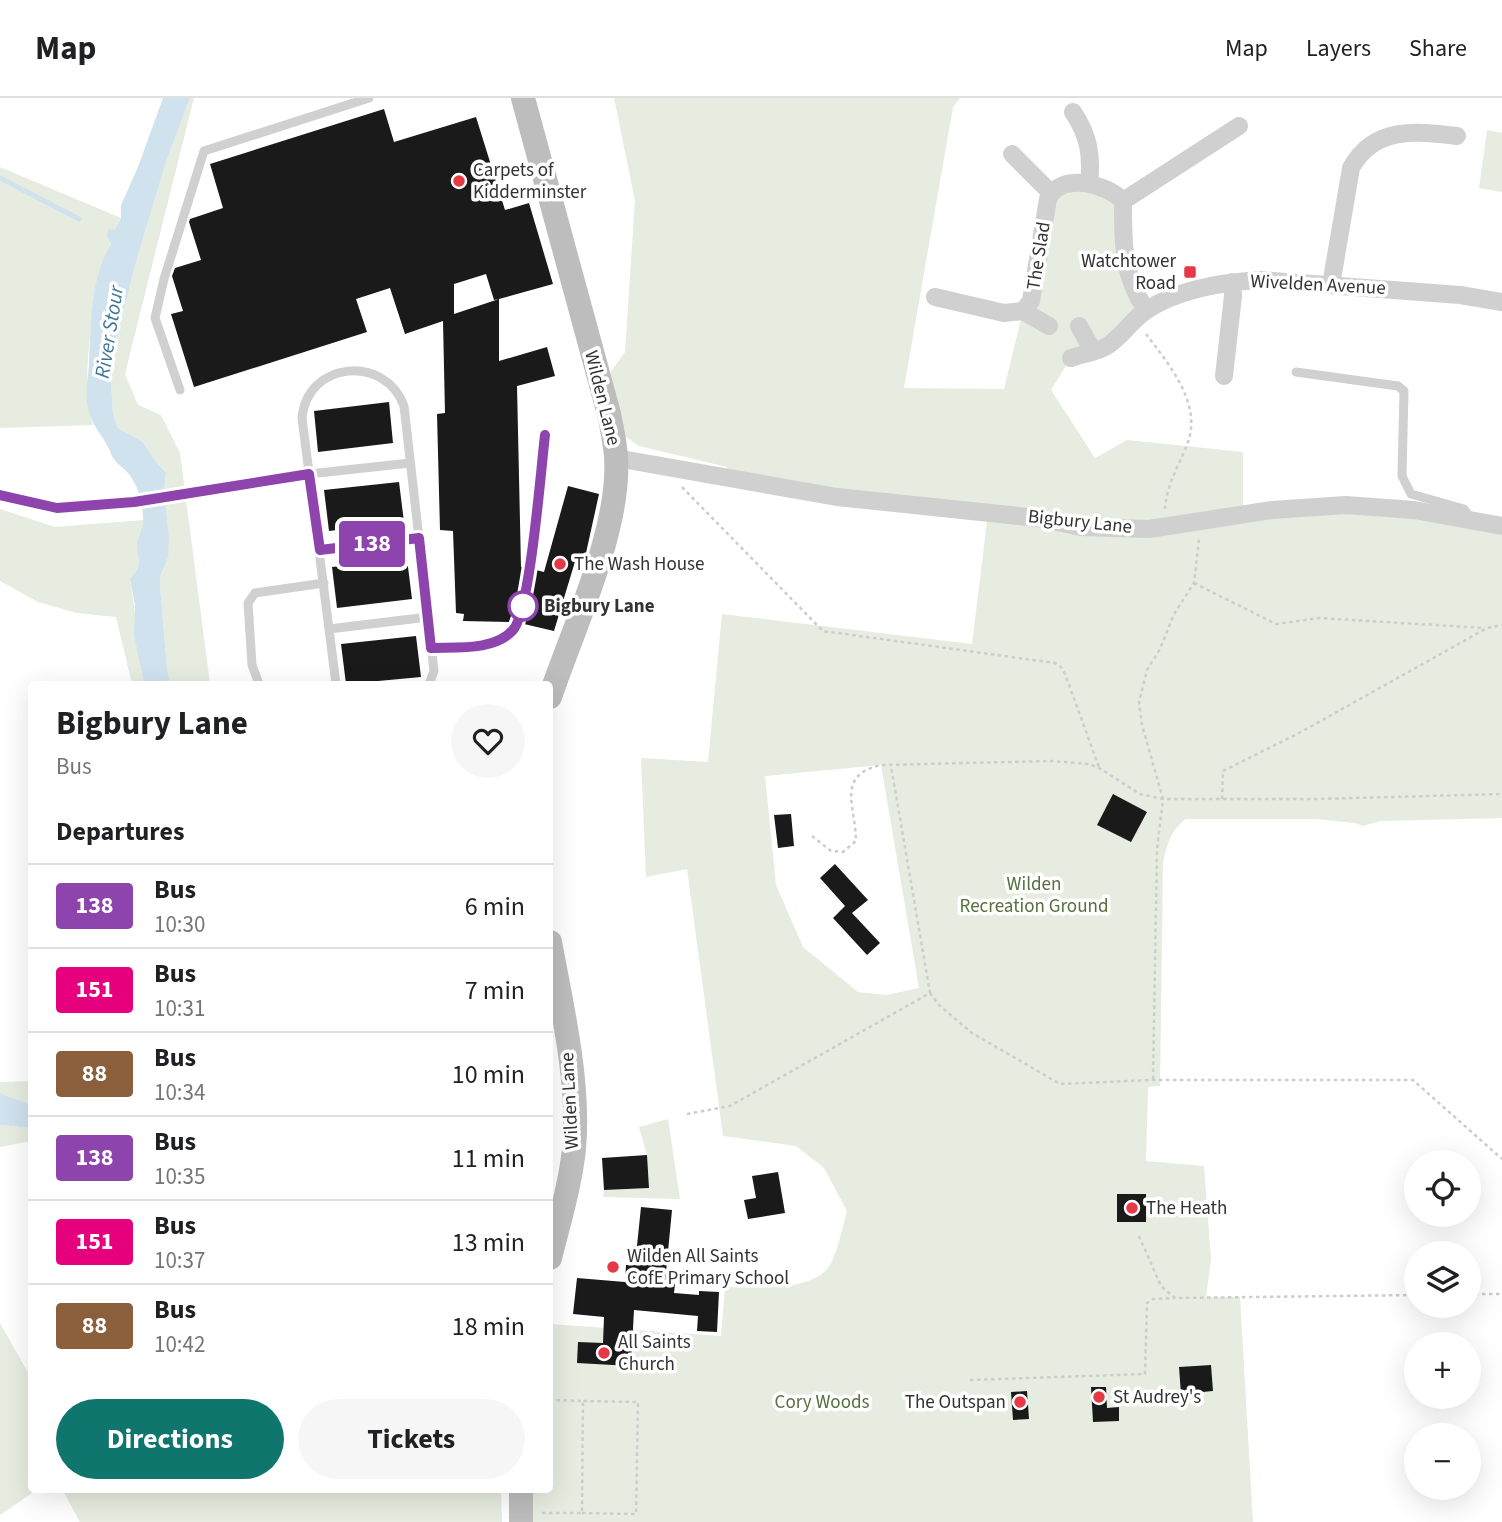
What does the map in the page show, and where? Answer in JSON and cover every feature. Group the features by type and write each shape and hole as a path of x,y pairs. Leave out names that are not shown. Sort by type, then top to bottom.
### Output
{"street":[{"name":"Wilden Lane","path":"523,98 609,414 616,458 614,491 604,543 553,688"},
{"path":"1073,112 1085,131 1090,147 1089,184"},
{"path":"1123,201 1239,126"},
{"path":"1331,285 1351,168 1359,154 1371,144 1404,133 1419,131 1457,136"},
{"path":"1012,154 1051,193 1065,185 1089,184 1114,191 1123,201 1123,236 1128,275 1141,315"},
{"name":"The Slad","path":"935,297 1004,313 1023,311 1031,301 1051,193"},
{"name":"Wivelden Avenue","path":"1071,358 1107,346 1141,315 1182,294 1232,282 1261,280 1331,285 1460,295 1502,302"},
{"path":"1224,376 1233,296 1232,282"},
{"path":"1023,311 1049,326"},
{"path":"1079,326 1093,351"},
{"name":"Bigbury Lane","path":"616,458 837,497 1026,517 1081,527 1163,527 1272,510 1346,505 1415,510 1502,526"},
{"name":"Wilden Lane","path":"553,960 571,1069 574,1111 571,1170 553,1245"}],"lane":[{"path":"180,390 155,318 164,279 204,151 369,98"},
{"path":"336,681 302,418 307,396 326,379 350,371 379,377 397,392 404,407 434,671 430,681"},
{"path":"1296,372 1398,386 1404,391 1402,476 1410,494 1464,509 1472,520"},
{"path":"431,648 476,646 501,640 513,631 519,621 528,577 545,435"},
{"path":"0,495 57,508 134,502 309,474 410,463"},
{"path":"320,550 419,538"},
{"path":"258,681 252,665 248,603 255,593 324,583"},
{"path":"329,629 428,617"}],"path":[{"path":"1141,315 1189,407 1190,433 1169,482 1163,527"},
{"path":"663,467 823,631 1055,663 1061,667 1099,768"},
{"path":"1153,1080 1157,849 1163,799 1142,725 1139,702 1147,670 1160,649 1174,614 1194,583 1200,546 1198,522"},
{"path":"1194,583 1245,611 1276,624 1319,618 1487,628 1502,625"},
{"path":"1222,799 1223,771 1301,732 1487,628"},
{"path":"812,836 831,851 843,852 852,846 856,841 851,794 854,780 860,771 891,764 1051,761 1089,764 1140,794 1163,799 1502,794"},
{"path":"891,764 930,993 972,1033 1060,1084 1153,1080 1413,1080 1502,1159"},
{"path":"687,1114 730,1106 930,993"},
{"path":"1139,1236 1161,1286 1175,1298"},
{"path":"1481,1294 1502,1294"},
{"path":"970,1380 1145,1374 1147,1303 1153,1300 1404,1295"},
{"path":"521,1508 636,1514 638,1402 553,1400"},
{"path":"582,1513 583,1401"}],"green space":[{"path":"190,98 194,98 125,374 138,405 161,415 180,453 210,681 169,681 160,585 160,577 168,558 164,493 166,472 143,442 118,428 113,414 113,350 167,159"},
{"path":"614,98 960,98 953,107 904,388 1004,389 1058,187 1114,191 1123,236 1146,310 1107,346 1071,358 1051,390 1095,458 1127,440 1243,452 1243,514 1318,506 1502,526 1502,818 1380,821 1363,826 1316,819 1186,819 1173,834 1166,851 1163,864 1160,1086 1148,1087 1146,1161 1204,1166 1211,1259 1206,1297 1240,1297 1253,1522 521,1522 521,1493 553,1493 553,1324 721,1336 725,1287 798,1284 823,1273 834,1257 847,1211 824,1168 796,1146 723,1136 687,869 646,877 641,758 708,762 722,614 972,644 988,513 728,478 727,467 639,446 625,436 610,373 625,352 635,201","holes":["881,765 919,988 886,995 858,992 803,947 776,885 765,776"]},
{"path":"1487,130 1502,133 1502,192 1479,188"},
{"path":"0,167 121,218 105,263 92,320 87,378 93,425 0,428"},
{"path":"0,509 55,527 144,520 138,539 139,566 130,580 143,681 131,681 116,617 77,613 38,602 0,581"},
{"path":"28,1081 28,1104 0,1093 0,1082"},
{"path":"668,1119 680,1199 603,1197 604,1190 649,1188 647,1155 639,1127"},
{"path":"0,1125 28,1128 28,1142 0,1147"},
{"path":"0,1323 28,1373 28,1493 32,1493 0,1515"},
{"path":"64,1493 501,1493 502,1522 80,1522"}],"water":[{"name":"River Stour","path":"163,98 190,98 167,159 138,255 113,350 111,380 113,414 118,428 143,442 166,472 164,493 169,540 168,558 160,577 160,585 169,681 143,681 134,634 135,605 130,579 139,564 137,546 143,519 141,501 132,479 117,463 93,422 87,394 95,287 111,244 107,235 109,229 115,230 121,218 121,205"},
{"path":"0,1093 28,1104 28,1128 0,1125"}],"building":[{"path":"384,109 394,142 476,117 505,210 529,203 553,284 499,299 499,361 547,347 555,376 517,386 523,567 509,622 463,621 464,614 456,613 453,531 440,530 437,414 445,413 443,321 405,334 390,288 356,299 367,332 194,387 171,314 183,311 172,276 175,268 201,260 190,219 223,208 210,164","holes":["486,274 494,300 499,299 454,314 454,284"]},
{"path":"389,402 393,443 318,452 314,411"},
{"path":"399,482 404,522 329,531 324,490"},
{"name":"The Wash House","path":"568,486 599,494 586,553 584,557 577,555 554,631 524,624 536,570 544,572"},
{"path":"407,559 412,599 337,608 332,567"},
{"path":"416,636 421,677 346,681 341,644"},
{"path":"1113,794 1147,812 1131,842 1097,825"},
{"path":"791,814 794,846 778,848 774,815"},
{"path":"835,864 868,900 852,913 880,943 867,955 833,918 845,906 820,878"},
{"path":"647,1155 649,1188 604,1190 602,1158"},
{"path":"778,1172 785,1213 748,1219 744,1200 756,1198 752,1176"},
{"name":"The Heath","path":"1117,1194 1146,1194 1146,1222 1117,1222"},
{"path":"641,1207 672,1210 665,1283 675,1284 674,1293 699,1295 699,1291 719,1292 717,1332 697,1331 698,1316 634,1310 631,1366 577,1363 578,1342 603,1343 604,1317 573,1314 577,1278 625,1282 626,1265 635,1265"},
{"path":"1211,1365 1213,1391 1181,1394 1179,1367"},
{"name":"St Audrey's","path":"1091,1387 1106,1387 1107,1408 1119,1407 1119,1421 1093,1422"},
{"name":"The Outspan","path":"1027,1391 1029,1419 1013,1420 1011,1392"}],"waterway":[{"path":"0,178 79,219"}],"bus line":[{"name":"138","path":"0,495 57,508 134,502 309,474 320,550 419,538 431,648 476,646 501,640 513,631 519,621 528,577 545,435"}],"place":[{"name":"Carpets of Kidderminster","path":"459,181"},
{"name":"Watchtower Road","path":"1190,272"},
{"name":"The Wash House","path":"560,564"},
{"name":"Bigbury Lane","path":"523,606"},
{"name":"The Heath","path":"1132,1208"},
{"name":"Wilden All Saints CofE Primary School","path":"613,1267"},
{"name":"All Saints Church","path":"604,1353"},
{"name":"St Audrey's","path":"1099,1397"},
{"name":"The Outspan","path":"1020,1402"}],"park label":[{"name":"Wilden Recreation Ground","path":"1034,895"},
{"name":"Cory Woods","path":"822,1402"}]}
